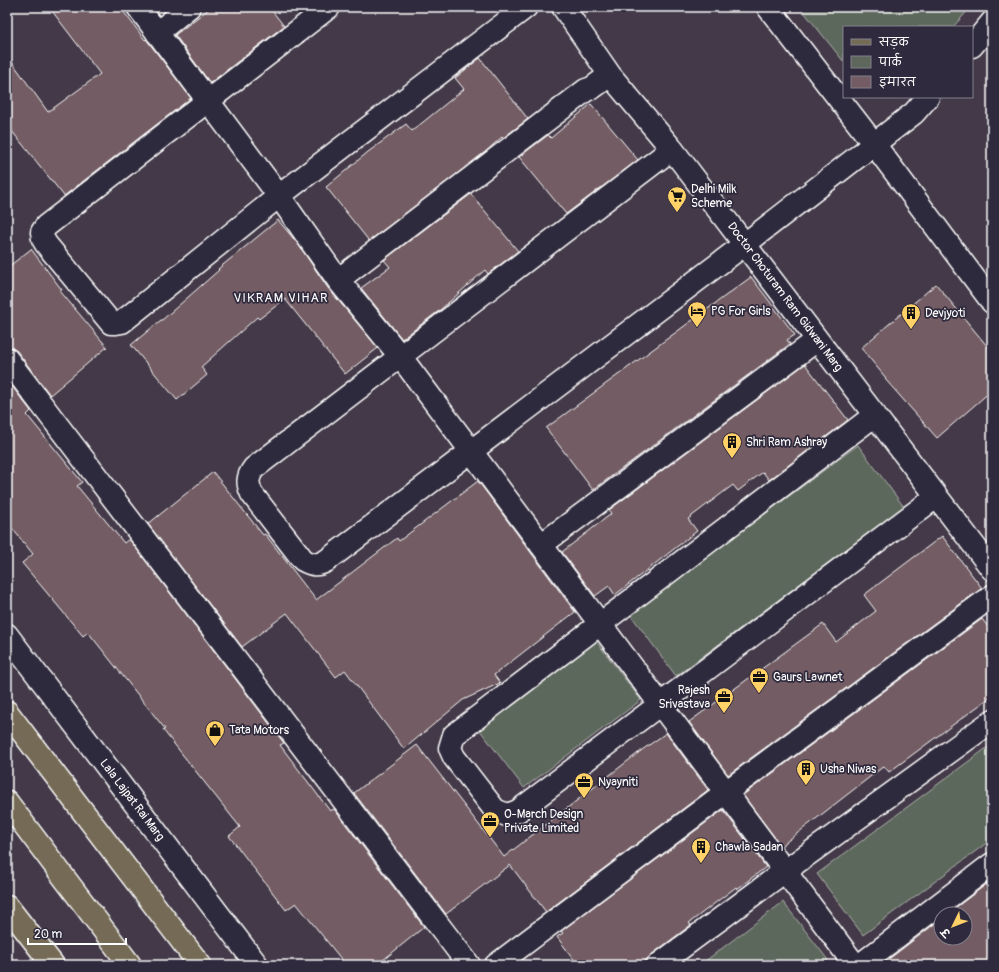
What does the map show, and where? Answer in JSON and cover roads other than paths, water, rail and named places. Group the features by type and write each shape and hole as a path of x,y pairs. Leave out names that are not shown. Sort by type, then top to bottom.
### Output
{"main road":[{"path":"7,712 200,965"},
{"path":"7,802 130,965"},
{"path":"7,906 53,965"}],"street":[{"path":"138,7 279,196 338,280 400,356 855,965"},
{"path":"157,33 189,7"},
{"path":"329,7 46,226 42,232 43,239 46,244 111,323 122,322 279,196 526,7"},
{"name":"Doctor Choturam Ram Gidwani Marg","path":"563,7 610,75 672,149 992,569"},
{"path":"768,7 874,144 988,287"},
{"path":"973,45 992,22"},
{"path":"338,280 586,90 592,88 610,75"},
{"path":"672,149 254,468 248,479 252,494 303,560 311,564 318,565 326,561 874,144 914,113 927,98"},
{"path":"541,545 817,340"},
{"path":"7,359 469,965"},
{"path":"874,415 454,735 450,748 454,757 495,810 507,815 518,811 936,497"},
{"path":"496,965 726,792 992,596"},
{"name":"Lala Lajpat Rai Marg","path":"7,635 257,965"},
{"path":"658,965 992,721"},
{"path":"860,965 992,864"}],"place":[{"name":"Delhi Milk Scheme","path":"677,213"},
{"name":"PG For Girls","path":"697,328"},
{"name":"Devjyoti","path":"911,330"},
{"name":"Shri Ram Ashray","path":"732,459"},
{"name":"Gaurs Lawnet","path":"759,694"},
{"name":"Rajesh Srivastava","path":"724,714"},
{"name":"Tata Motors","path":"215,747"},
{"name":"Usha Niwas","path":"806,786"},
{"name":"Nyayniti","path":"584,799"},
{"name":"O-March Design Private Limited","path":"490,838"},
{"name":"Chawla Sadan","path":"701,864"}],"district":[{"name":"VIKRAM VIHAR","path":"281,298"}]}
